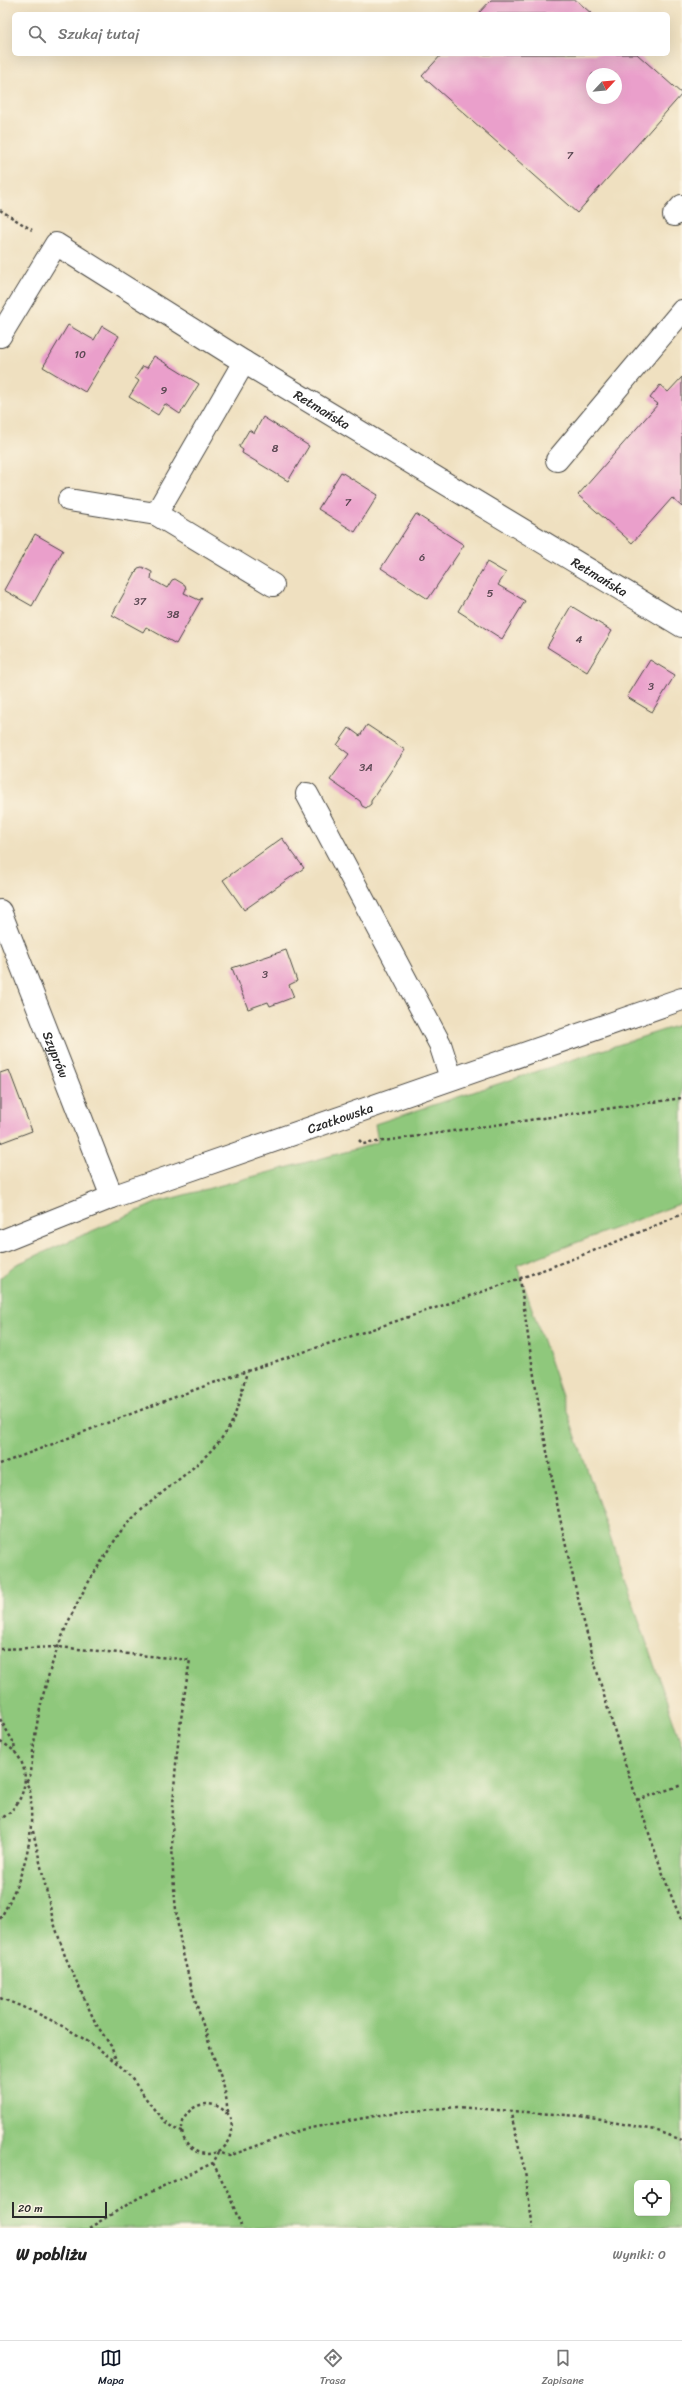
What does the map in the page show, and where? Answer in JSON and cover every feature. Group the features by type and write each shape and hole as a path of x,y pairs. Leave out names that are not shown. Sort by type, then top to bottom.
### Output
{"street":[{"path":"0,336 56,244"},
{"name":"Retmańska","path":"56,244 244,362 682,626"},
{"path":"557,460 682,311"},
{"path":"156,514 244,362"},
{"path":"69,500 156,514 273,585"},
{"path":"307,794 440,1044 452,1078"},
{"name":"Szyprów","path":"0,911 112,1197"},
{"name":"Czatkowska","path":"0,1242 112,1197 682,999"}],"path":[{"path":"0,210 56,244"},
{"path":"333,1121 363,1144 682,1098"},
{"path":"0,1464 247,1371 520,1278 629,1238 682,1214"},
{"path":"520,1278 542,1433 557,1507 588,1640 624,1764 682,1921"},
{"path":"0,1819 12,1811 20,1801 26,1783 31,1774 38,1710 58,1647 88,1582 126,1525 169,1485 208,1455 229,1428 247,1371"},
{"path":"0,1649 58,1647 190,1660 183,1703 171,1832 174,1885 179,1932 207,2039 227,2098 226,2112"},
{"path":"0,1719 14,1743 16,1754"},
{"path":"0,1742 16,1754 22,1762 26,1783 31,1790 32,1829 53,1920 66,1956 96,2024 111,2046 117,2063"},
{"path":"638,1800 682,1785"},
{"path":"0,1919 16,1886 25,1861 32,1829"},
{"path":"0,1998 34,2010 66,2028 117,2063 161,2116 176,2131 183,2132"},
{"path":"89,2228 140,2197 213,2162 219,2152 230,2140 233,2131 232,2123 226,2112 210,2103 194,2107 184,2120 183,2132 188,2145 202,2154 219,2152 229,2156 300,2130 391,2113 457,2107 580,2116 655,2130 682,2140"},
{"path":"510,2110 525,2172 533,2228"},
{"path":"213,2162 227,2190 242,2228"}],"green space":[{"path":"682,1024 682,1203 517,1265 682,1746 682,2228 0,2228 0,1278 15,1265 158,1202 378,1142 375,1124"}],"building":[{"path":"491,0 576,0 590,12 480,12"},
{"path":"440,56 639,56 682,94 577,213 422,76"},
{"path":"68,325 94,340 102,326 119,336 85,392 43,367"},
{"path":"154,356 199,384 180,414 165,404 158,415 129,397 139,381 135,378 143,366 147,368"},
{"path":"682,377 682,507 672,498 632,543 578,495 658,404 650,398 660,385 668,392"},
{"path":"263,417 309,446 288,481 242,453 243,450 239,447 249,430 254,433"},
{"path":"341,472 378,495 355,532 318,509"},
{"path":"416,514 464,545 428,599 381,568"},
{"path":"35,534 63,550 32,606 4,590"},
{"path":"487,562 506,573 498,585 525,601 502,639 458,611"},
{"path":"142,567 152,572 151,579 167,588 172,580 175,579 185,585 186,589 184,593 199,600 202,598 176,644 146,627 143,632 112,615 138,568"},
{"path":"571,606 612,631 587,672 547,647"},
{"path":"650,660 675,675 652,712 627,697"},
{"path":"367,725 405,750 371,801 371,804 366,808 362,806 360,801 330,780 349,754 337,745 349,728 360,736"},
{"path":"282,838 304,868 244,910 223,880"},
{"path":"286,950 297,981 289,985 294,997 270,1006 268,1002 248,1009 232,968"},
{"path":"9,1070 32,1131 0,1143 0,1073"}]}
